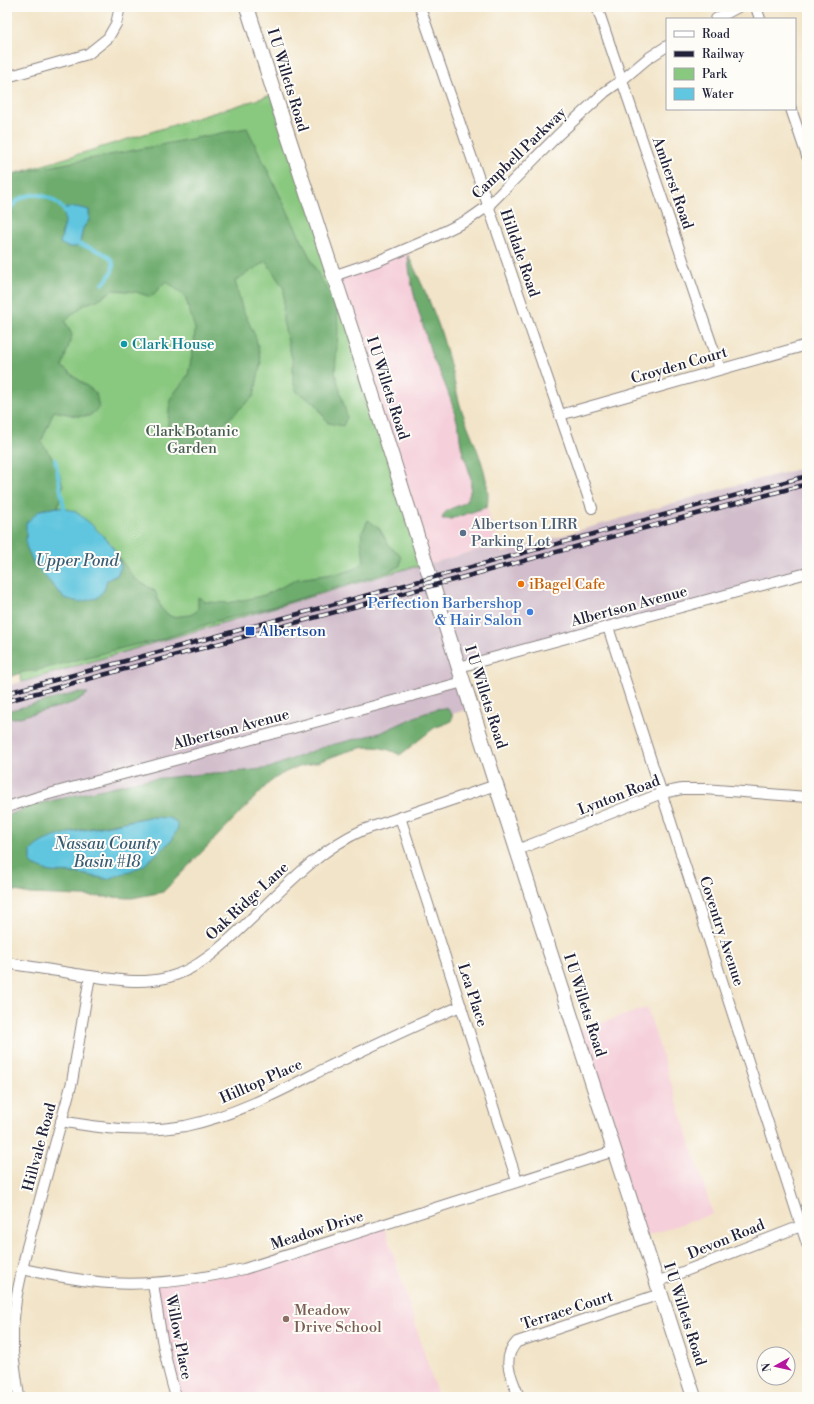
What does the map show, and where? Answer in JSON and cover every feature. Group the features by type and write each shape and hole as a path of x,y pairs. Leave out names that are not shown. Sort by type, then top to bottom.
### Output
{"main road":[{"name":"I U Willets Road","path":"247,7 694,1397"}],"street":[{"path":"7,77 88,54 108,38 116,24 120,7"},
{"name":"Hilldale Road","path":"420,7 592,508"},
{"name":"Amherst Road","path":"597,7 720,369"},
{"path":"718,18 738,7"},
{"path":"756,7 760,18"},
{"name":"Campbell Parkway","path":"333,276 380,260 427,240 468,220 488,206 560,134 605,92 647,59 666,47"},
{"path":"791,110 807,156"},
{"name":"Croyden Court","path":"560,415 807,345"},
{"name":"Albertson Avenue","path":"459,668 807,573"},
{"name":"Coventry Avenue","path":"608,627 804,1224 807,1244"},
{"name":"Albertson Avenue","path":"7,808 38,797 463,682"},
{"name":"Oak Ridge Lane","path":"7,963 129,981 166,978 188,970 227,942 291,880 314,860 347,837 400,817 496,785"},
{"name":"Lynton Road","path":"517,850 662,793 682,789 704,789 807,797"},
{"name":"Lea Place","path":"400,817 517,1181"},
{"name":"Hillvale Road","path":"19,1397 15,1371 13,1338 16,1299 22,1269 76,1065 90,976"},
{"name":"Hilltop Place","path":"61,1121 102,1128 134,1130 184,1126 212,1120 253,1104 406,1029 460,1006"},
{"name":"Meadow Drive","path":"22,1269 62,1277 109,1282 153,1283 218,1275 244,1269 614,1151"},
{"name":"Devon Road","path":"659,1288 804,1224"},
{"name":"Willow Place","path":"153,1283 161,1339 176,1397"},
{"name":"Terrace Court","path":"519,1397 508,1365 508,1357 511,1349 517,1342 659,1288"}],"shaded area":[{"path":"407,249 498,544 426,565 333,276"},
{"path":"807,467 807,574 459,667 472,708 288,765 245,771 142,780 33,805 7,816 7,686 405,569 426,565 498,544 502,553 729,487"},
{"path":"647,1008 713,1214 642,1237 576,1031"},
{"name":"Meadow Drive School","path":"384,1224 438,1397 176,1397 153,1283 218,1275"}],"green space":[{"name":"Clark Botanic Garden","path":"275,94 426,565 405,569 22,682 7,632 7,176"},
{"path":"247,128 320,278 337,304 338,332 335,372 347,417 343,426 328,423 315,403 297,392 293,382 293,363 283,321 284,289 266,261 235,281 242,308 256,338 261,362 254,396 217,430 207,451 178,446 167,432 170,399 188,375 194,346 195,329 185,296 166,281 151,297 136,292 114,290 95,301 85,304 65,321 72,335 62,367 96,393 99,408 89,416 76,416 54,411 41,442 56,463 63,486 58,507 40,510 34,564 64,598 104,590 107,580 117,575 121,567 117,555 135,579 155,591 161,608 166,613 172,617 190,615 196,612 198,608 198,597 206,602 228,603 265,595 298,579 346,572 358,567 364,561 361,540 362,533 368,520 379,528 390,547 399,553 401,558 400,566 388,572 268,608 216,621 153,642 134,645 38,670 23,672 7,678 7,175","holes":["85,209 89,210 89,220 83,228 80,242 61,235 65,223"]},
{"path":"408,255 438,324 460,405 479,455 487,482 487,507 451,519 442,519 448,510 460,505 468,498 471,480 462,451 459,427 454,409 431,354 416,304"},
{"path":"77,693 88,693 84,697 63,706 18,717 7,718 7,711"},
{"path":"436,709 448,709 452,714 452,719 450,722 434,728 400,755 377,747 367,747 346,752 290,770 275,778 163,892 132,898 29,894 7,889 7,816 33,805 142,780 269,768 323,747 380,733","holes":["149,817 169,818 175,821 177,828 108,879 75,873 50,872 70,832"]}],"water":[{"path":"76,207 89,210 89,220 83,228 80,242 76,247 67,247 60,243 65,223 64,210 66,208"},
{"name":"Upper Pond","path":"58,507 75,511 112,545 121,567 117,575 107,580 104,590 97,598 79,602 64,598 34,564 26,546 26,523 40,510"},
{"name":"Nassau County Basin #18","path":"149,817 169,818 175,821 178,827 172,840 143,866 108,879 75,873 50,872 31,864 31,851 44,841 53,837"}],"waterway":[{"path":"7,215 12,206 19,199 36,195 45,196 53,200 67,215"},
{"path":"77,240 78,244 106,255 113,262 110,276 103,284"},
{"path":"55,459 65,513"}],"railway":[{"path":"7,693 807,476"},
{"path":"7,701 807,484"}],"place":[{"name":"Clark House","path":"124,344"},
{"name":"Albertson LIRR Parking Lot","path":"463,533"},
{"name":"iBagel Cafe","path":"521,584"},
{"name":"Perfection Barbershop & Hair Salon","path":"530,612"},
{"name":"Albertson","path":"250,631"},
{"name":"Meadow Drive School","path":"286,1319"}]}
